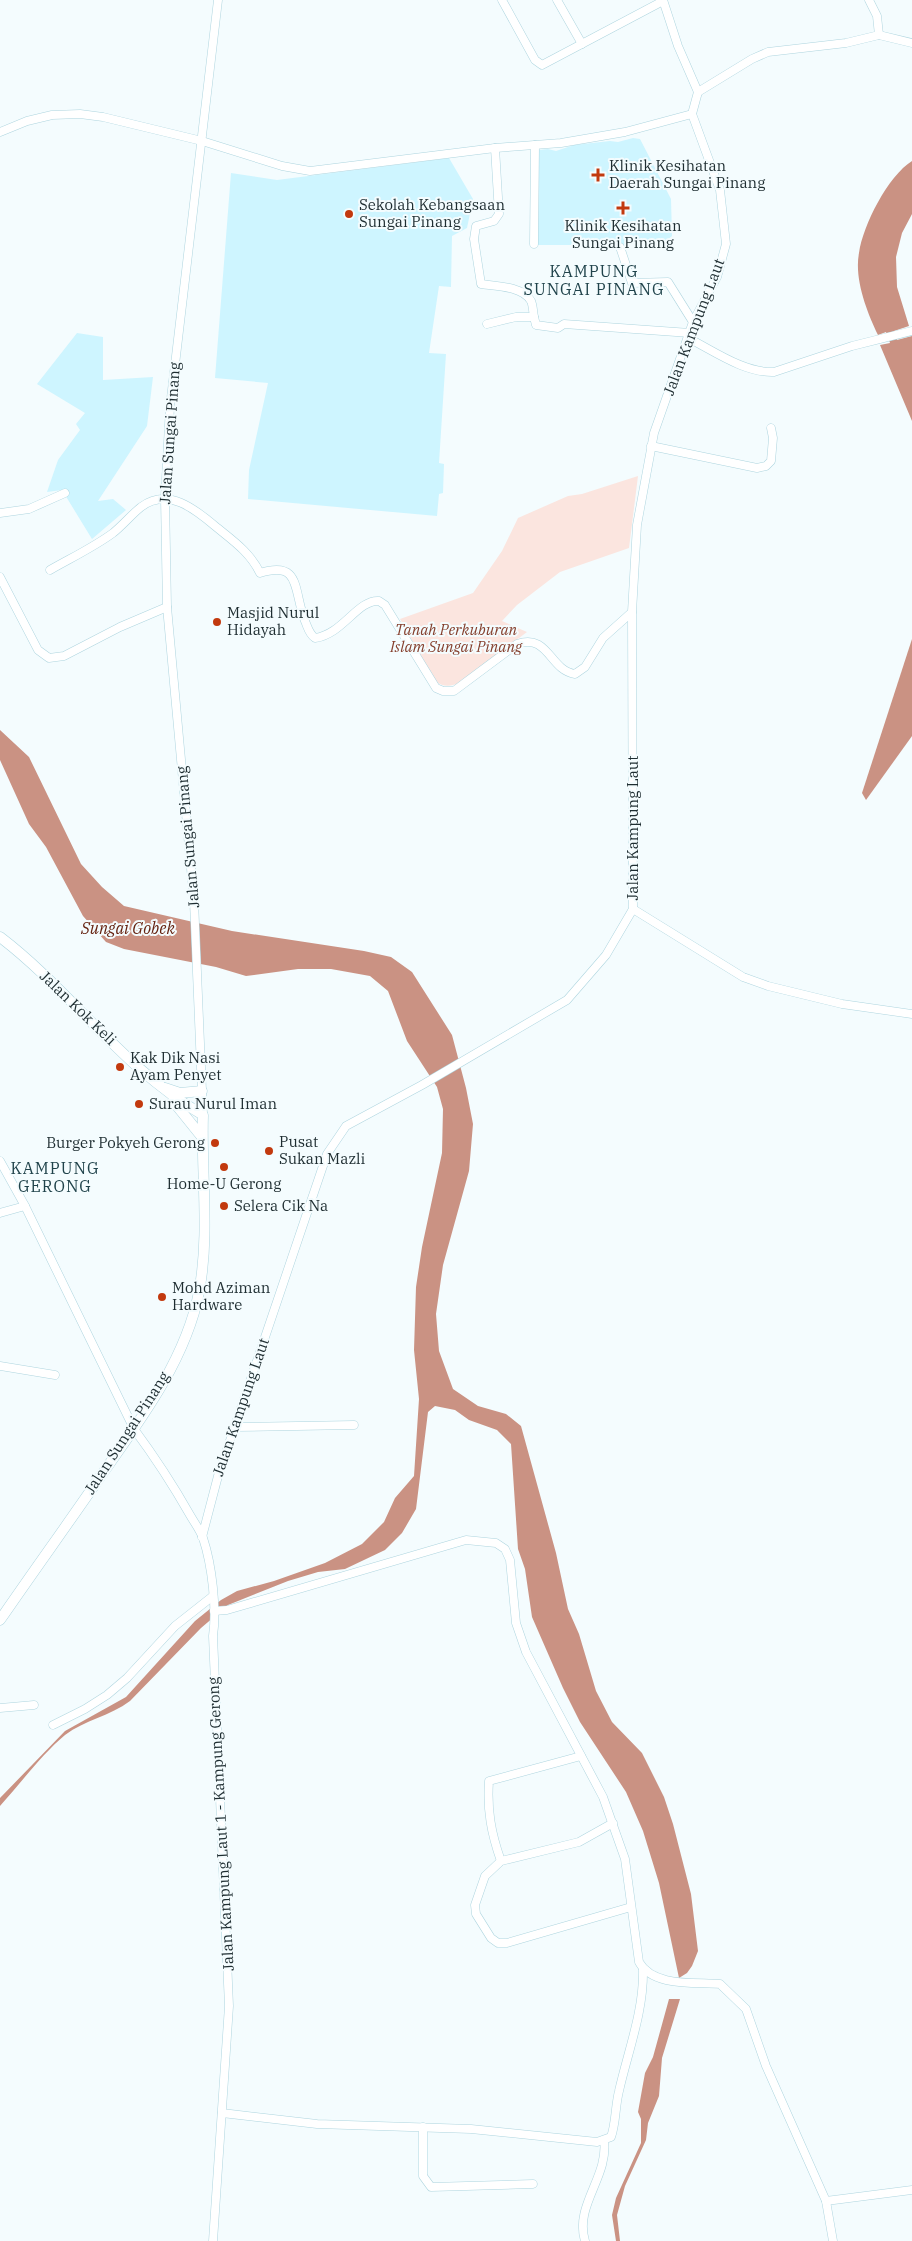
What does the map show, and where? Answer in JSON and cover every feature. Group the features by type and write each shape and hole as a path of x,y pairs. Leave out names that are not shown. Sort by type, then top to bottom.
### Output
{"street":[{"name":"Jalan Sungai Pinang","path":"0,1620 134,1429 173,1362 194,1310 199,1291 204,1210 203,1115 198,985 194,901 167,607 165,498 170,407 218,0"},
{"path":"0,132 35,119 64,114 80,114 103,117 202,141 282,166 310,171 494,148 535,145 625,132 692,114 698,92 678,46 663,0 542,65 535,60 502,0"},
{"path":"556,0 582,44"},
{"path":"868,0 877,16 879,35"},
{"path":"698,92 752,59 768,52 846,43 879,35 912,43"},
{"name":"Jalan Kampung Laut","path":"202,1537 218,1476 327,1154 346,1126 422,1085 567,1000 606,955 634,908 632,612 637,525 651,446 693,322 717,277 726,244 724,211 720,190 692,114"},
{"path":"534,244 535,145"},
{"path":"494,148 499,214 494,221 476,226 474,238 481,284 508,287 523,293 530,300 536,325 558,328 564,324 618,326 689,335 752,369 765,372 774,372 852,346 912,331"},
{"path":"620,247 632,283 668,282 693,322"},
{"path":"487,324 516,317 534,317"},
{"path":"651,446 757,468 766,466 772,461 773,438 771,428"},
{"path":"0,513 30,509 65,493"},
{"path":"50,570 112,534 142,507 165,498 190,506 244,550 254,561 260,573 276,568 285,569 290,574 302,613 311,635 315,638 323,637 344,624 365,604 372,601 385,605 436,688 443,692 454,691 516,644 524,642 538,644 568,673 575,674 585,667 603,638 632,612"},
{"path":"0,577 38,650 49,658 64,656 120,627 167,607"},
{"path":"634,908 743,977 842,1004 912,1014"},
{"name":"Jalan Kok Keli","path":"0,937 70,999 163,1090 203,1115"},
{"path":"163,1090 180,1093 202,1091"},
{"path":"163,1090 202,1137"},
{"name":"Jalan Kampung Laut 1 - Kampung Gerong","path":"0,1161 25,1206 134,1429 158,1462 202,1537 214,1610 213,1636 228,1989 214,2241"},
{"path":"0,1213 25,1206"},
{"path":"0,1366 55,1375"},
{"path":"234,1428 354,1425"},
{"path":"214,1610 227,1610 466,1540 496,1543 505,1549 510,1560 516,1623 526,1652 603,1797 625,1859 639,1962 643,1969 655,1978 669,1981 720,1984 746,2009 766,2066 826,2201 833,2241"},
{"path":"53,1725 85,1709 107,1695 127,1678 175,1626 213,1598"},
{"path":"0,1708 34,1705"},
{"path":"501,1861 491,1832 488,1809 489,1781 581,1756"},
{"path":"613,1823 579,1842 501,1861 485,1876 475,1905 476,1914 491,1938 498,1943 507,1943 631,1907"},
{"path":"222,2113 317,2124 471,2129 597,2142 604,2140 611,2137 614,2129 615,2107 644,1994 643,1969"},
{"path":"422,2127 423,2176 431,2187 533,2184"},
{"path":"585,2241 582,2218 601,2170 604,2140"},
{"path":"826,2201 912,2190"}],"shaded area":[{"name":"Klinik Kesihatan Daerah Sungai Pinang","path":"633,138 640,139 671,199 672,236 666,241 609,245 536,245 538,150 548,149 556,151 574,145 610,141 618,142"},
{"path":"449,158 473,199 467,228 452,236 451,287 439,286 429,353 446,354 439,463 444,464 443,493 439,494 437,516 248,499 249,470 268,383 215,378 231,173 277,180"},
{"path":"77,333 103,337 103,380 153,377 147,426 98,501 113,499 126,510 92,539 62,490 47,492 58,460 80,430 76,424 85,413 37,384"}],"green space":[{"name":"Tanah Perkuburan Islam Sungai Pinang","path":"638,476 629,548 560,572 517,605 502,621 527,632 459,683 447,686 435,681 400,619 473,593 502,551 518,518 568,496 582,494"}],"water":[{"path":"912,161 912,214 902,233 896,257 897,287 909,326 894,331 897,340 912,336 912,421 880,345 890,343 886,332 878,335 866,306 858,274 858,263 861,242 878,202 894,178"},
{"path":"912,639 912,736 866,800 862,793"},
{"name":"Sungai Gobek","path":"0,730 29,757 81,864 102,887 124,906 232,931 364,951 391,957 412,972 452,1035 473,1124 469,1171 443,1265 436,1314 439,1351 453,1389 478,1406 506,1414 521,1426 556,1553 568,1609 579,1634 596,1691 612,1722 642,1753 664,1797 691,1894 698,1951 692,1966 687,1973 679,1978 659,1883 643,1831 626,1792 580,1722 532,1617 525,1569 518,1549 511,1444 497,1430 469,1420 455,1410 435,1406 428,1412 416,1509 402,1533 385,1550 345,1569 318,1572 288,1581 228,1605 201,1628 130,1701 114,1711 73,1730 57,1742 0,1806 0,1798 65,1731 126,1697 195,1621 221,1600 237,1591 274,1581 325,1563 362,1544 384,1522 395,1498 414,1476 419,1399 414,1350 416,1287 422,1247 442,1153 443,1109 437,1087 407,1041 388,991 370,976 331,969 298,969 246,976 216,967 124,949 106,942 83,916 46,847 29,824 0,760"},
{"path":"669,1999 680,1999 662,2058 659,2096 648,2123 646,2140 625,2186 617,2215 620,2241 616,2241 612,2215 616,2198 641,2143 641,2119 638,2112 645,2073 653,2057"}],"place":[{"name":"Klinik Kesihatan Daerah Sungai Pinang","path":"598,175"},
{"name":"Klinik Kesihatan Sungai Pinang","path":"623,208"},
{"name":"Sekolah Kebangsaan Sungai Pinang","path":"349,214"},
{"name":"Masjid Nurul Hidayah","path":"217,622"},
{"name":"Kak Dik Nasi Ayam Penyet","path":"120,1067"},
{"name":"Surau Nurul Iman","path":"139,1104"},
{"name":"Burger Pokyeh Gerong","path":"215,1143"},
{"name":"Pusat Sukan Mazli","path":"269,1151"},
{"name":"Home-U Gerong","path":"224,1167"},
{"name":"Selera Cik Na","path":"224,1206"},
{"name":"Mohd Aziman Hardware","path":"162,1297"}],"district":[{"name":"KAMPUNG SUNGAI PINANG","path":"594,280"},
{"name":"KAMPUNG GERONG","path":"55,1177"}]}
